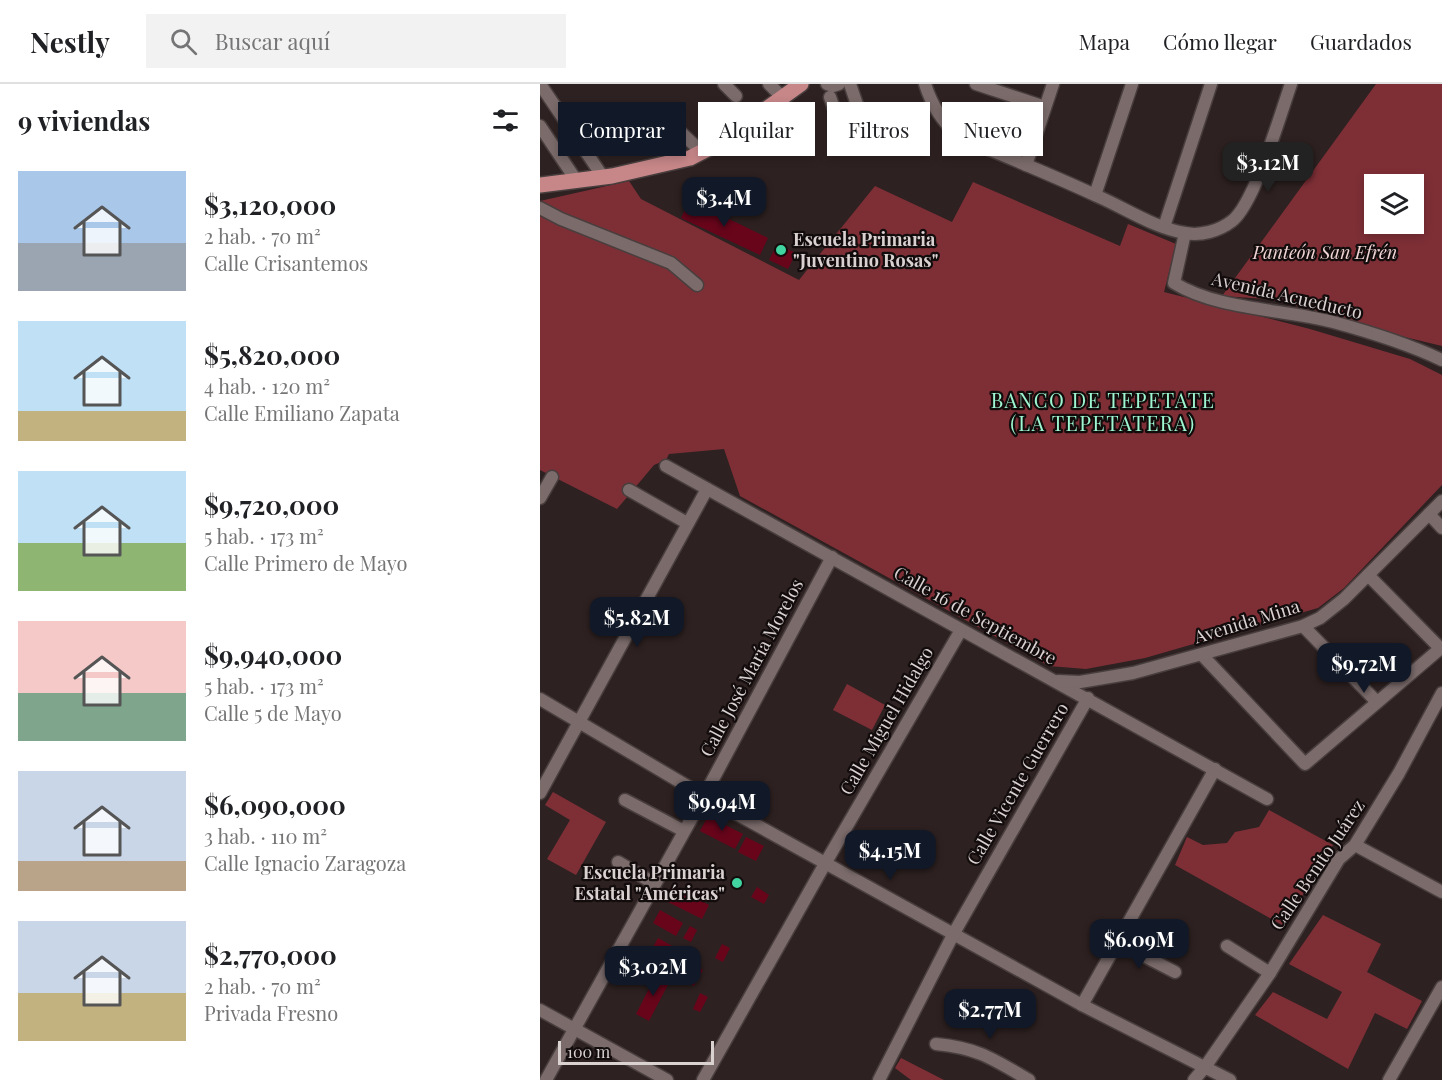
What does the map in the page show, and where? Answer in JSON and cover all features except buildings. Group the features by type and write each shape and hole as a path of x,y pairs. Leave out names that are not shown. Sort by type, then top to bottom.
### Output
{"main road":[{"path":"775,102 801,84"},
{"path":"540,185 603,177 698,155"}],"street":[{"path":"540,84 603,177"},
{"path":"724,84 736,96"},
{"path":"769,84 782,97"},
{"path":"827,84 833,86 839,84"},
{"path":"850,84 856,102"},
{"path":"924,84 932,105 944,123 959,137 1164,227 1185,233 1200,234 1215,231 1233,221 1242,210 1251,195 1291,84"},
{"path":"976,84 1046,107"},
{"path":"1026,165 1053,84"},
{"path":"1095,195 1132,84"},
{"path":"1164,227 1211,84"},
{"path":"830,97 832,102"},
{"path":"540,126 576,180"},
{"path":"686,137 698,148"},
{"path":"540,208 663,259 697,285"},
{"name":"Avenida Acueducto","path":"1185,233 1174,282 1186,290 1236,305 1333,322 1425,352 1442,360"},
{"name":"Calle 16 de Septiembre","path":"666,466 1267,799"},
{"path":"540,498 552,477"},
{"path":"540,793 545,772 580,722 707,489"},
{"path":"629,490 687,523"},
{"name":"Avenida Mina","path":"1054,681 1080,682 1133,673 1303,626 1320,618 1344,599 1442,501"},
{"path":"1429,514 1442,528"},
{"name":"Calle José María Morelos","path":"546,1080 704,796 832,557"},
{"path":"1202,655 1305,764 1441,647 1368,575"},
{"path":"1303,626 1377,702"},
{"name":"Calle Miguel Hidalgo","path":"703,1080 961,630"},
{"name":"Calle Benito Juárez","path":"1194,1080 1270,973 1340,860 1355,845 1399,773 1442,693"},
{"name":"Calle Vicente Guerrero","path":"879,1080 954,933 1088,698"},
{"path":"540,699 704,796 1082,1005 1230,1080"},
{"path":"1082,1005 1215,769"},
{"path":"625,800 684,831"},
{"path":"1355,845 1442,892"},
{"path":"618,862 655,884"},
{"path":"1117,942 1175,972"},
{"path":"1227,946 1270,973"},
{"path":"1389,1080 1442,987"},
{"path":"540,1010 667,1080"},
{"path":"936,1044 958,1046 986,1054 1029,1080"}],"green space":[{"name":"Panteón San Efrén","path":"1376,84 1442,84 1442,346 1267,299 1222,296"},
{"path":"629,181 641,199 799,280 875,186 952,222 973,182 1120,246 1128,224 1176,244 1164,292 1310,329 1410,359 1442,375 1442,485 1344,588 1318,608 1145,658 1086,669 1049,666 740,496 724,449 669,454 666,460 654,465 617,509 540,470 540,201"},
{"path":"847,684 885,705 872,730 833,710"},
{"path":"553,792 606,822 576,875 547,859 570,820 545,805"},
{"path":"1269,810 1333,845 1284,926 1175,865 1187,837 1203,845 1227,843 1235,832 1259,827"},
{"path":"1323,915 1381,944 1367,972 1422,1001 1407,1029 1375,1013 1348,1069 1255,1015 1273,992 1327,1019 1342,992 1289,964"},
{"path":"901,1058 944,1080 911,1080 895,1068"}],"place":[{"name":"Escuela Primaria \"Juventino Rosas\"","path":"781,250"},
{"name":"Escuela Primaria Estatal \"Américas\"","path":"737,883"}],"district":[{"name":"BANCO DE TEPETATE (LA TEPETATERA)","path":"1103,412"}]}
